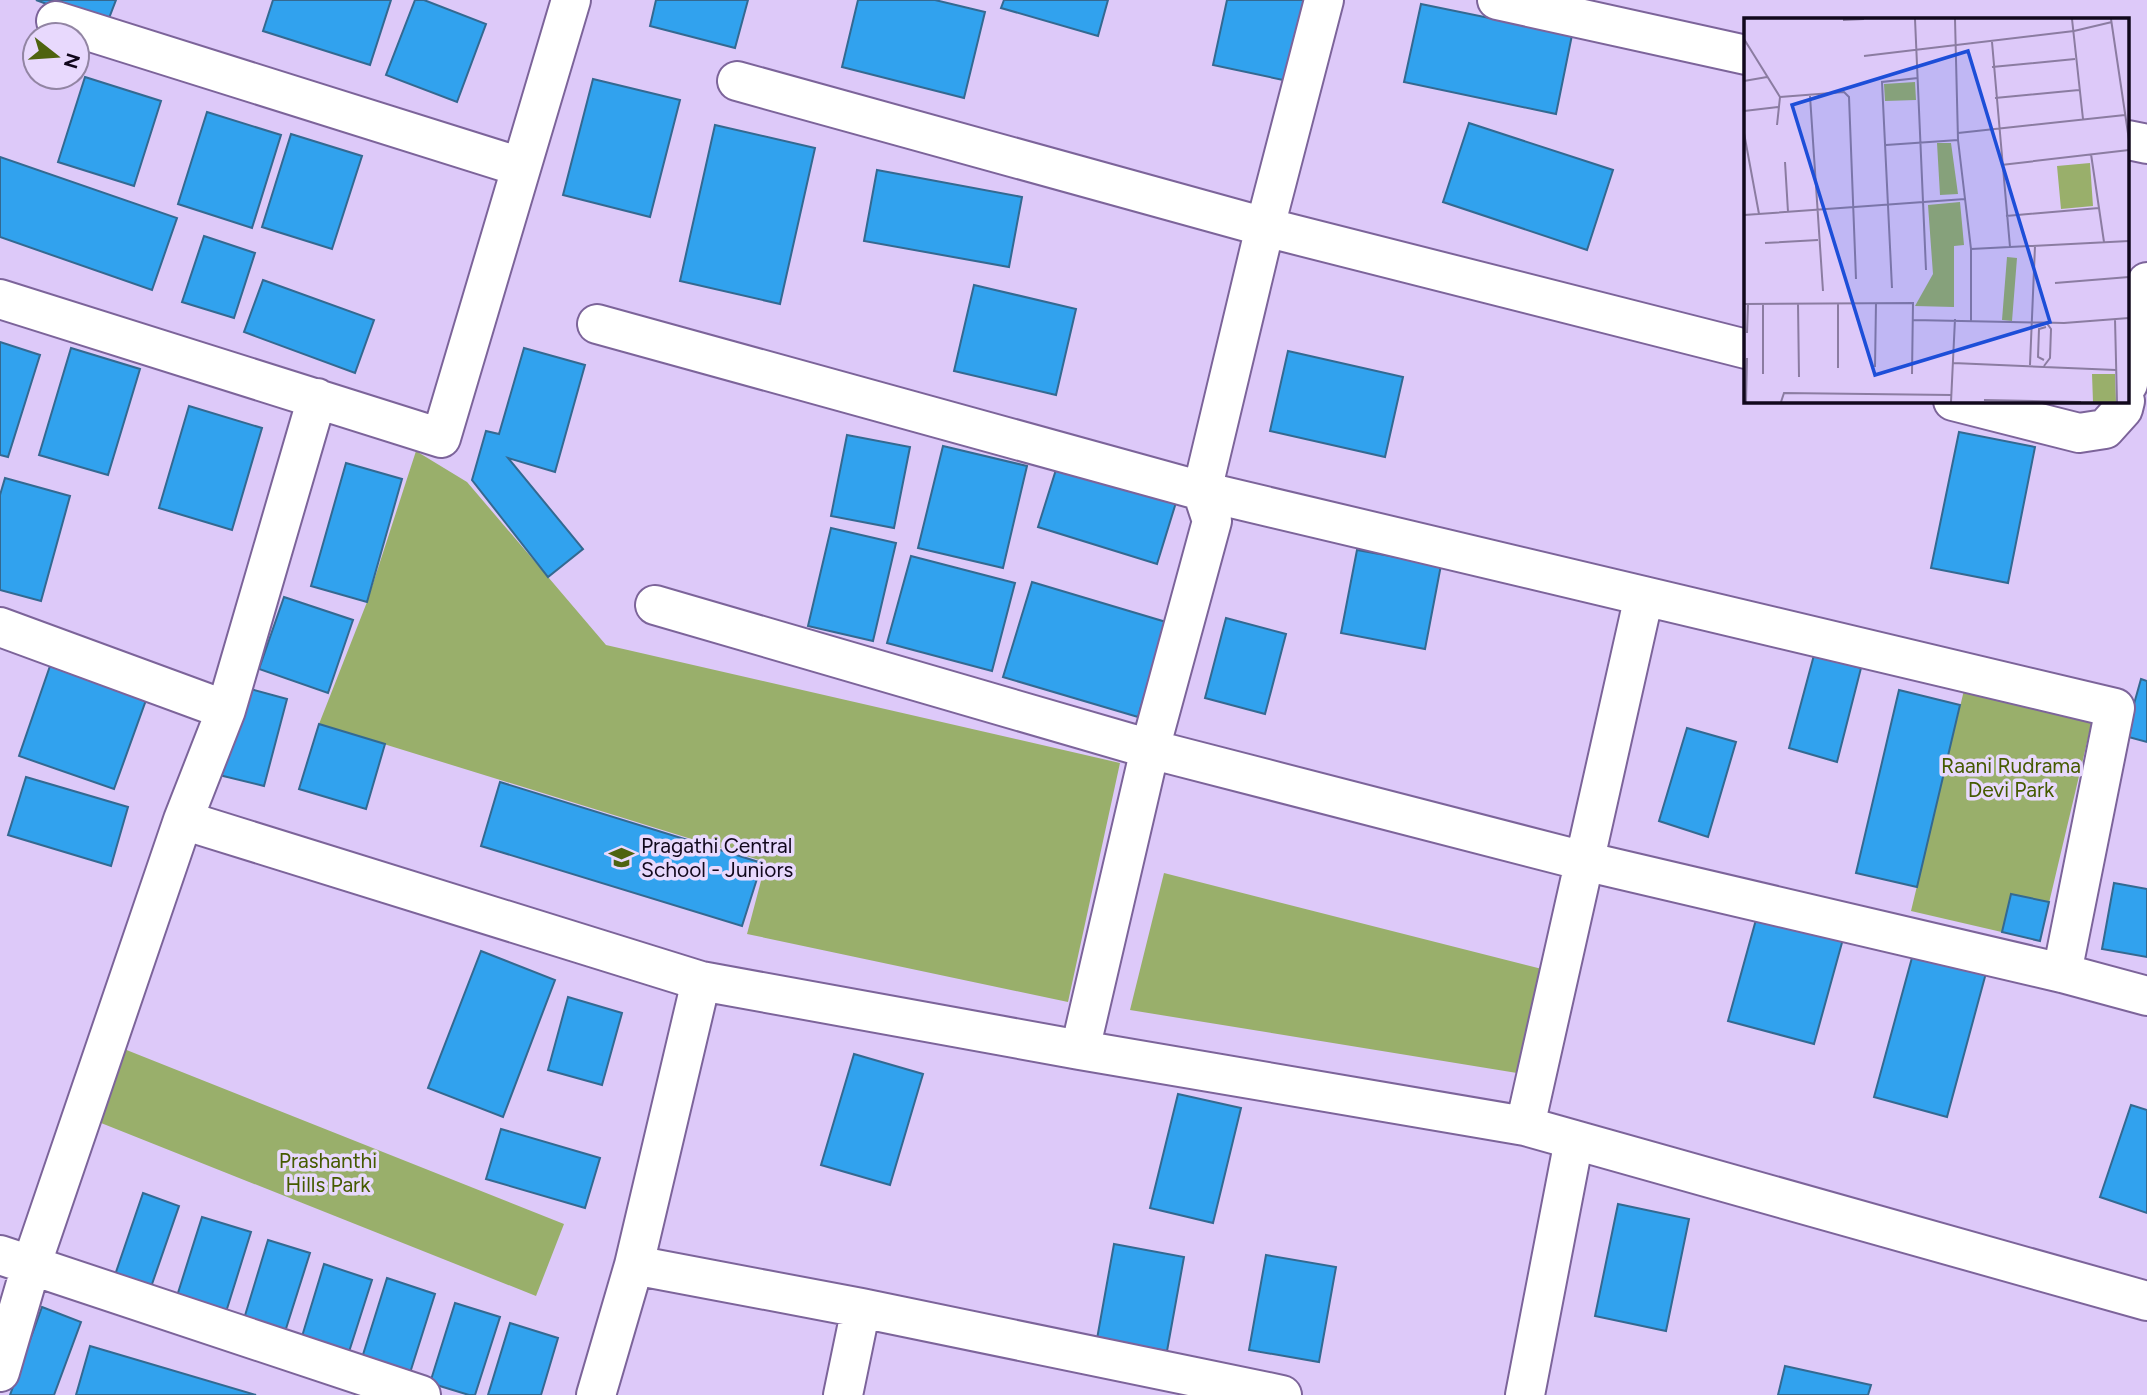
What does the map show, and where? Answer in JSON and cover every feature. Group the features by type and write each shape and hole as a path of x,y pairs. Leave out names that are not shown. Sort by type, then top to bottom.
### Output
{"street":[{"path":"0,299 441,438 571,0"},
{"path":"1080,1050 1150,749 1212,521 1202,491 1265,227 1324,0"},
{"path":"1497,0 1744,55"},
{"path":"91,32 521,167"},
{"path":"737,81 1265,227 1744,348"},
{"path":"2130,373 2147,282"},
{"path":"597,324 1202,491 2115,708 2062,973"},
{"path":"1,1363 15,1260 226,710 317,398"},
{"path":"1957,402 2079,433 2105,429 2123,409 2125,402"},
{"path":"1525,1126 1644,596"},
{"path":"654,605 1150,749 1584,861 2062,973 2147,996"},
{"path":"0,627 226,710"},
{"path":"183,820 701,981 1080,1050 1525,1126 2147,1301"},
{"path":"596,1395 634,1265 701,981"},
{"path":"1525,1395 1574,1140"},
{"path":"15,1260 421,1395"},
{"path":"634,1265 861,1308 1242,1391 1282,1395"},
{"path":"843,1395 861,1308"}],"green space":[{"path":"416,451 467,482 606,645 1120,763 1068,1002 747,934 766,862 319,724 367,602"},
{"name":"Raani Rudrama Devi Park","path":"1965,686 2093,717 2040,941 1911,911"},
{"path":"1164,873 1550,971 1517,1073 1130,1010"},
{"name":"Prashanthi Hills Park","path":"119,1047 564,1224 536,1296 91,1119"}],"building":[{"path":"36,0 116,0 106,26"},
{"path":"273,0 391,0 370,65 263,31"},
{"path":"415,0 424,0 486,24 457,102 386,75"},
{"path":"656,0 748,0 735,48 650,26"},
{"path":"858,0 935,0 985,12 964,98 842,67"},
{"path":"1004,0 1108,0 1098,36 1001,8"},
{"path":"1227,0 1305,0 1288,81 1213,65"},
{"path":"1421,4 1572,35 1556,114 1404,82"},
{"path":"91,79 161,101 134,186 58,162 81,91 91,91"},
{"path":"593,79 680,100 650,217 563,195"},
{"path":"207,112 281,135 252,228 178,204"},
{"path":"1469,123 1613,170 1587,250 1443,202"},
{"path":"715,125 815,148 780,304 680,281"},
{"path":"291,134 362,156 332,249 262,227"},
{"path":"0,157 177,218 152,290 0,237"},
{"path":"877,170 1022,197 1009,267 864,241"},
{"path":"204,236 255,253 234,318 182,302"},
{"path":"263,280 374,320 355,373 244,332"},
{"path":"974,285 1076,309 1056,395 954,371"},
{"path":"0,342 40,355 8,457 0,455"},
{"path":"71,348 140,369 108,475 39,455"},
{"path":"524,348 585,365 555,472 508,458 583,549 548,577 472,480 486,431 499,434"},
{"path":"1288,351 1403,377 1385,457 1270,431"},
{"path":"189,406 262,428 232,530 159,508"},
{"path":"1959,432 2035,447 2008,583 1931,568"},
{"path":"847,435 910,447 894,528 831,516"},
{"path":"943,446 1027,466 1003,568 918,548"},
{"path":"1059,460 1178,496 1157,564 1038,527"},
{"path":"346,463 402,479 367,602 311,586"},
{"path":"5,478 70,496 41,601 0,590 0,495"},
{"path":"831,528 896,543 873,641 808,626"},
{"path":"1357,550 1441,565 1425,649 1341,633"},
{"path":"911,556 1015,583 992,671 887,643"},
{"path":"1032,582 1166,622 1138,717 1003,677"},
{"path":"284,597 353,620 328,693 259,669"},
{"path":"1226,618 1286,634 1265,714 1205,698"},
{"path":"1814,655 1861,668 1837,762 1789,748"},
{"path":"50,666 146,700 114,789 19,756"},
{"path":"2141,679 2147,681 2147,742 2125,736"},
{"path":"243,687 287,699 264,786 219,775"},
{"path":"1899,690 1960,705 1917,887 1856,873"},
{"path":"319,724 385,744 366,809 299,789"},
{"path":"1687,728 1736,742 1708,837 1659,821"},
{"path":"26,777 128,807 111,866 8,835"},
{"name":"Pragathi Central School - Juniors","path":"500,782 762,863 742,926 481,846"},
{"path":"2114,883 2147,889 2147,957 2102,949"},
{"path":"2011,894 2049,902 2040,941 2002,932"},
{"path":"1757,916 1843,939 1814,1044 1728,1021"},
{"path":"481,951 555,980 503,1117 428,1088"},
{"path":"1913,954 1986,973 1947,1117 1874,1097"},
{"path":"568,997 622,1013 602,1085 548,1070"},
{"path":"854,1054 923,1074 890,1185 821,1165"},
{"path":"1178,1094 1241,1108 1213,1223 1150,1208"},
{"path":"2131,1105 2147,1110 2147,1213 2100,1197"},
{"path":"501,1129 600,1158 585,1208 486,1179"},
{"path":"143,1193 179,1206 151,1287 115,1275"},
{"path":"1618,1204 1689,1219 1666,1331 1595,1316"},
{"path":"202,1217 251,1232 226,1312 177,1296"},
{"path":"268,1240 310,1253 284,1335 243,1322"},
{"path":"1114,1244 1184,1257 1167,1351 1097,1339"},
{"path":"1266,1255 1336,1267 1319,1362 1249,1350"},
{"path":"324,1264 372,1280 347,1358 300,1343"},
{"path":"387,1278 435,1294 409,1376 361,1361"},
{"path":"455,1303 500,1317 475,1395 430,1383"},
{"path":"42,1307 81,1322 54,1395 10,1395"},
{"path":"510,1323 558,1338 541,1395 488,1395"},
{"path":"90,1346 256,1395 76,1395"},
{"path":"1785,1366 1871,1385 1868,1395 1778,1395"}],"place":[{"name":"Pragathi Central School - Juniors","path":"621,857"}]}
